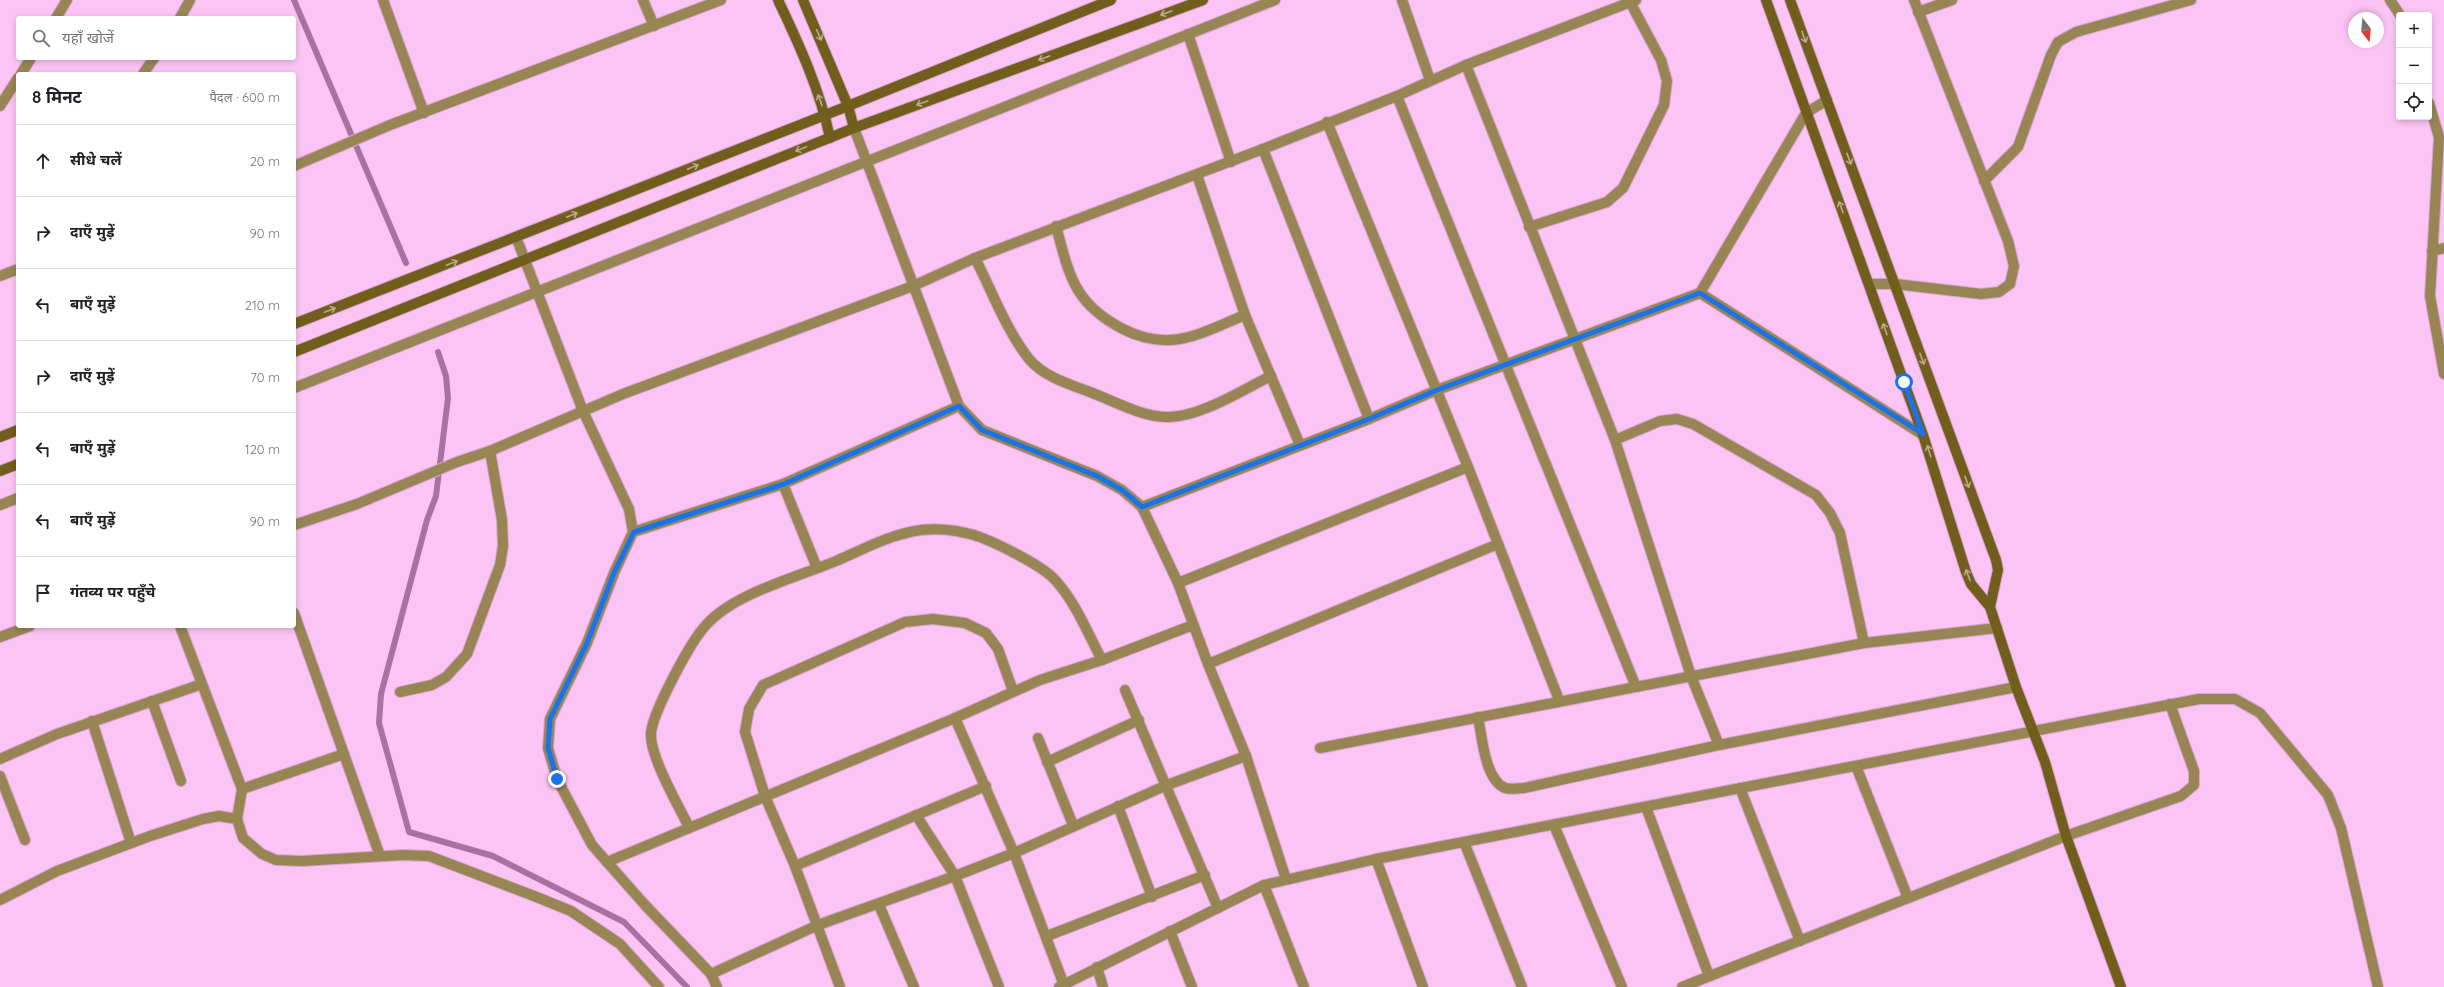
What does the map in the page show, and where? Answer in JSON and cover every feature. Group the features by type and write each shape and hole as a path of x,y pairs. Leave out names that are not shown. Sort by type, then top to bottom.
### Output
{"street":[{"path":"57,16 67,0"},
{"path":"181,16 190,0"},
{"path":"383,0 424,113"},
{"path":"643,0 654,26"},
{"path":"296,165 390,125 721,0"},
{"path":"778,0 800,48 825,115 830,138"},
{"path":"803,0 848,106 854,128 959,406 982,430 1097,476 1122,490 1142,507 1178,583 1208,664 1246,756 1286,879"},
{"path":"296,323 848,106 1110,0"},
{"path":"296,351 854,128 1203,0"},
{"path":"296,387 867,160 1275,0"},
{"path":"1402,0 1430,80"},
{"path":"1766,0 1923,434 1966,572 1971,584 1990,608 2016,687 2034,730 2066,836 2122,987"},
{"path":"1790,0 1996,560 1998,570 1990,608"},
{"path":"1869,284 1895,284 1981,294 1999,292 2010,284 2014,266 2008,241 1914,0"},
{"path":"1918,12 1952,0"},
{"path":"2158,0 2162,10"},
{"path":"1984,181 2018,147 2051,55 2058,42 2076,32 2162,10 2191,0"},
{"path":"2390,0 2398,12"},
{"path":"296,524 357,504 457,462 490,451 583,410 913,286 975,258 1056,226 1231,162 1327,122 1397,96 1466,65 1633,1 1661,60 1667,81 1664,105 1623,188 1607,202 1529,227"},
{"path":"1188,34 1231,162"},
{"path":"22,72 30,60"},
{"path":"144,72 153,60"},
{"path":"1466,65 1573,339 1615,440 1691,676 1719,745"},
{"path":"0,106 16,81"},
{"path":"1397,96 1636,687"},
{"path":"1142,507 1369,419 1437,390 1700,293 1806,113 1827,100"},
{"path":"2432,111 2442,137 2432,251 2430,296 2444,374"},
{"path":"1327,122 1468,467 1559,700"},
{"path":"1263,149 1369,419"},
{"path":"1197,175 1245,315 1300,446"},
{"path":"1056,226 1067,267 1079,292 1090,308 1108,322 1128,332 1150,338 1170,340 1193,336 1245,315"},
{"path":"516,237 536,292 583,410 629,509 634,532 614,573 587,643 550,719 548,748 557,779 592,844 711,974 717,987"},
{"path":"2432,251 2444,248"},
{"path":"975,258 1018,343 1030,360 1046,373 1066,383 1151,415 1168,417 1205,408 1271,376"},
{"path":"0,276 16,270"},
{"path":"1700,293 1923,434"},
{"path":"634,532 784,484 959,406"},
{"path":"1615,440 1660,421 1677,419 1694,424 1816,495 1830,513 1840,533 1864,643"},
{"path":"0,437 16,431"},
{"path":"400,692 432,685 446,678 467,654 500,565 503,546 502,520 490,451"},
{"path":"0,471 16,465"},
{"path":"1178,583 1468,467"},
{"path":"784,484 817,568"},
{"path":"0,505 16,499"},
{"path":"689,827 653,750 651,734 668,691 684,660 706,624 737,602 878,542 921,530 949,530 974,535 1025,559 1055,579 1070,599 1102,660"},
{"path":"1208,664 1498,544"},
{"path":"296,619 380,856"},
{"path":"840,987 795,866 765,796 745,732 749,709 754,696 763,685 880,632 905,622 933,619 966,623 986,632 998,649 1013,692"},
{"path":"607,862 955,718 1013,692 1193,625"},
{"path":"0,637 25,628"},
{"path":"181,628 242,789 237,819 243,838 262,854 276,860 302,861 380,856 429,856 571,911 620,944 659,987"},
{"path":"1320,748 1559,700 1636,687 1864,643 1997,628"},
{"path":"0,759 92,722 202,684"},
{"path":"1478,717 1490,771 1495,782 1506,789 1524,788 1719,745 2016,687"},
{"path":"1125,690 1167,785 1218,908"},
{"path":"955,718 1014,853 1047,936 1062,986 1097,967 1264,885 1286,879 1376,859 2170,704 2199,699 2235,700 2247,704 2260,713 2324,790 2341,828 2378,987"},
{"path":"152,701 181,781"},
{"path":"1682,987 2066,836 2180,796 2194,785 2194,771 2170,704"},
{"path":"1047,762 1138,720"},
{"path":"92,722 131,843"},
{"path":"1038,738 1073,826"},
{"path":"242,789 344,754"},
{"path":"711,974 818,925 879,905 1014,853 1167,785 1246,756"},
{"path":"1856,766 1908,898"},
{"path":"0,776 25,840"},
{"path":"795,866 986,786"},
{"path":"1740,788 1800,940"},
{"path":"1118,806 1152,897"},
{"path":"1646,807 1709,976"},
{"path":"916,815 955,876 999,987"},
{"path":"0,900 57,871 131,843 203,819 219,816 237,819"},
{"path":"1554,825 1622,987"},
{"path":"1464,842 1522,987"},
{"path":"1376,859 1423,987"},
{"path":"1047,936 1205,876"},
{"path":"1264,885 1304,987"},
{"path":"879,905 914,987"},
{"path":"1170,931 1192,987"},
{"path":"1097,967 1104,987"}],"waterway":[{"path":"294,0 406,263"},
{"path":"438,352 446,376 448,398 436,496 427,520 381,694 379,723 409,832 493,856 624,922 687,987"}],"route":[{"path":"557,779 548,748 550,719 587,643 614,573 628,548 634,532 784,484 959,406 982,430 1097,476 1122,490 1142,507 1369,419 1437,390 1700,293 1923,434 1904,382"}]}
